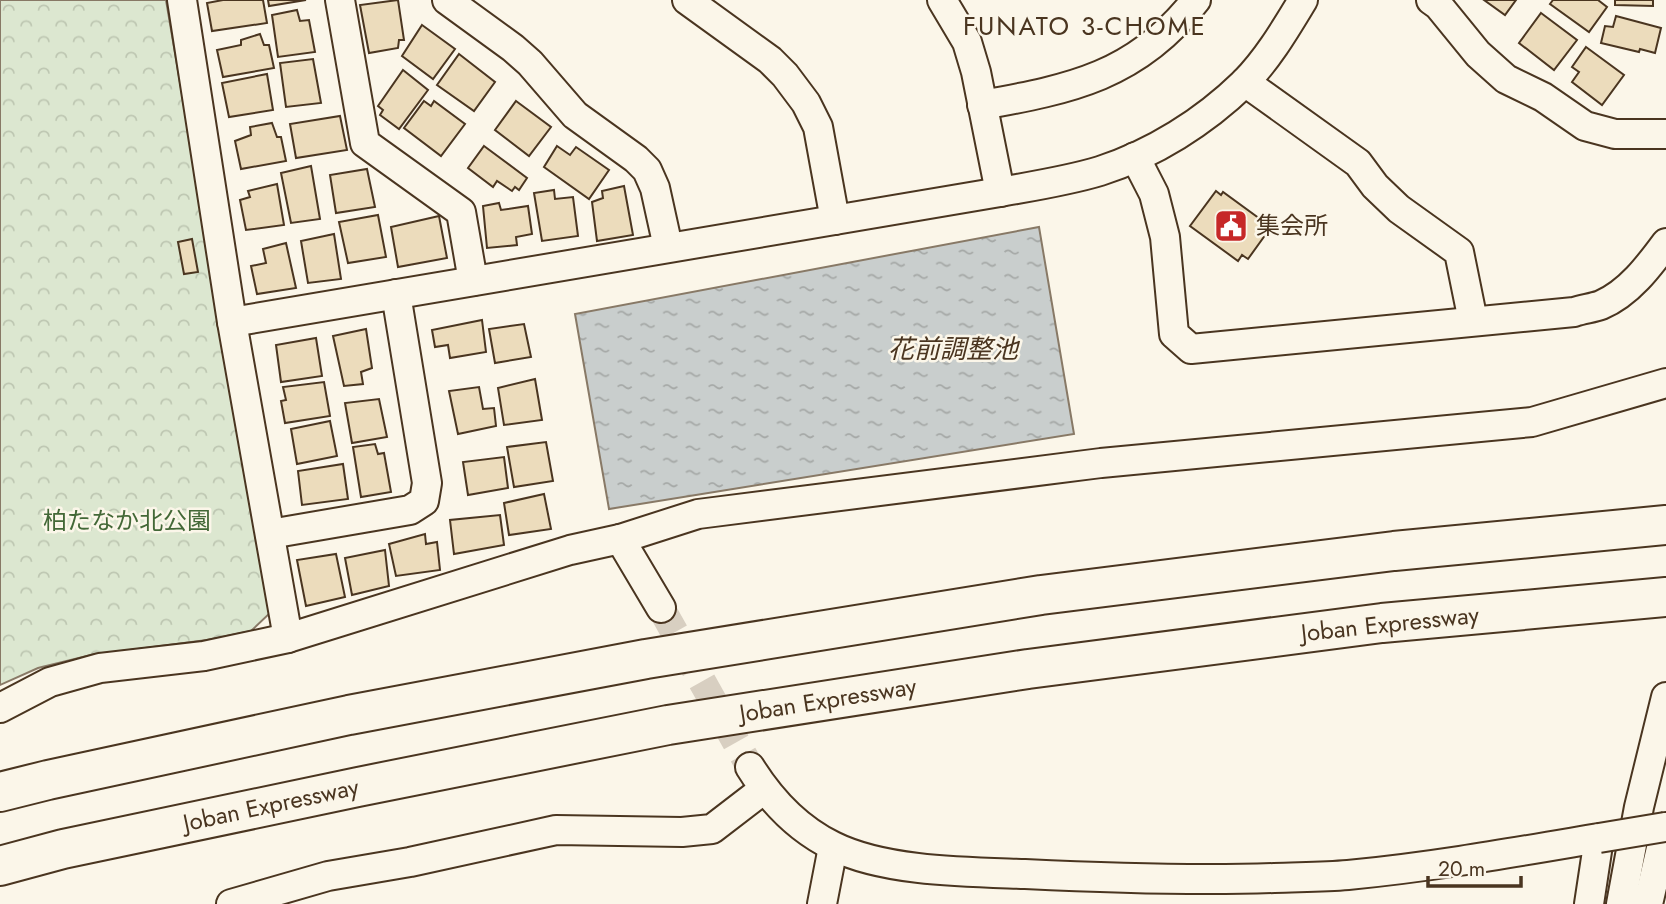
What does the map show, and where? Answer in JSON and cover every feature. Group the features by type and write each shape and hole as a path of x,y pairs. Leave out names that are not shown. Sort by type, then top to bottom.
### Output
{"highway":[{"path":"0,792 349,715 646,659 1027,597 1394,551 1666,525"},
{"name":"Joban Expressway","path":"0,866 63,849 358,787 682,723 1028,669 1382,623 1666,597"}],"street":[{"path":"182,0 232,322 288,638"},
{"path":"340,0 365,143 461,212 473,281"},
{"path":"447,0 513,48 530,63 575,115 647,170 655,188 668,247"},
{"path":"687,0 770,60 806,103 818,127 835,220"},
{"path":"942,0 967,42 976,72 1000,192"},
{"path":"982,105 1055,92 1114,70 1169,31 1196,0"},
{"path":"232,322 1000,192 1099,171 1135,157 1192,126 1245,82 1273,47 1303,0"},
{"path":"1431,0 1478,54 1506,79 1543,97 1585,126 1615,134 1666,134"},
{"path":"1245,82 1358,163 1375,186 1399,209 1459,252 1473,321"},
{"path":"1135,157 1154,194 1165,237 1174,334 1191,348 1574,312 1602,304 1626,288 1648,268 1666,243"},
{"path":"270,534 410,510 424,501 427,483 396,295"},
{"path":"0,708 50,682 100,668 204,656 288,638 570,550 621,539 698,514 1217,451 1532,422 1666,383"},
{"path":"621,539 661,608"},
{"path":"1621,904 1639,807 1663,731 1666,697"},
{"path":"231,904 328,876 410,862 556,830 712,830 757,778 792,818 833,847 855,856 885,863 941,869 1132,879 1346,875 1471,860 1666,827 1648,904"},
{"path":"1589,904 1599,838"},
{"path":"822,904 833,847"}],"green space":[{"name":"柏たなか北公園","path":"0,0 166,0 270,613 251,631 207,640 91,655 38,668 0,685"}],"water":[{"name":"花前調整池","path":"1039,227 1074,434 609,509 575,314"}],"building":[{"path":"223,0 263,0 267,23 212,31 207,3"},
{"path":"268,0 306,0 269,6"},
{"path":"398,0 404,40 399,40 398,48 369,53 360,5"},
{"path":"1484,0 1516,0 1505,15"},
{"path":"1553,0 1598,0 1607,7 1589,32 1550,4"},
{"path":"1615,0 1653,0 1653,6 1615,5"},
{"path":"297,10 300,21 309,20 315,52 278,57 272,15"},
{"path":"1541,13 1577,40 1554,70 1519,43"},
{"path":"1616,16 1661,28 1655,53 1601,43 1605,26 1613,27"},
{"path":"422,25 455,49 433,79 402,56"},
{"path":"260,34 264,45 269,45 274,68 223,77 217,50 241,45 241,40"},
{"path":"1586,47 1624,75 1602,105 1572,82 1579,72 1572,67"},
{"path":"459,54 495,82 474,111 437,85"},
{"path":"313,59 321,103 286,107 280,63"},
{"path":"403,70 428,90 399,129 380,115 383,110 378,106"},
{"path":"267,74 273,110 229,117 222,83"},
{"path":"424,101 431,106 434,101 465,124 441,156 404,128"},
{"path":"516,101 551,127 529,156 495,130"},
{"path":"340,116 347,150 296,158 290,124"},
{"path":"272,123 277,137 281,137 286,161 241,169 235,141 251,135 250,127"},
{"path":"484,146 527,178 519,190 515,187 512,191 497,181 493,187 468,168"},
{"path":"557,146 570,155 576,147 609,170 589,199 544,167"},
{"path":"311,166 320,219 291,223 281,173"},
{"path":"367,169 375,207 336,213 330,175"},
{"path":"277,184 284,225 246,230 240,200 250,197 248,191"},
{"path":"624,186 633,235 597,241 592,202 603,198 602,191"},
{"path":"554,190 555,199 573,197 578,236 542,241 534,193"},
{"name":"集会所","path":"1216,191 1221,195 1223,192 1271,227 1248,259 1242,255 1238,261 1190,226"},
{"path":"499,203 501,210 528,206 532,234 516,237 517,245 487,248 483,206"},
{"path":"378,215 386,257 348,263 339,222"},
{"path":"439,216 447,258 398,267 391,227"},
{"path":"334,234 341,279 308,283 301,241"},
{"path":"192,239 198,272 184,274 178,242"},
{"path":"286,243 296,288 257,294 251,266 266,263 263,249"},
{"path":"482,320 486,352 450,358 448,345 435,347 432,330"},
{"path":"524,324 531,357 495,363 489,329"},
{"path":"366,329 372,368 361,372 363,384 344,386 333,336"},
{"path":"316,338 322,376 281,382 276,345"},
{"path":"535,379 542,420 504,425 498,388"},
{"path":"324,382 330,416 285,423 281,401 286,400 283,387"},
{"path":"479,387 483,409 494,408 496,426 458,434 449,391"},
{"path":"379,399 387,437 352,443 345,403"},
{"path":"330,421 337,456 297,464 291,429"},
{"path":"546,442 553,481 514,487 507,447"},
{"path":"375,444 378,454 384,453 391,492 361,497 353,447"},
{"path":"504,457 508,488 468,495 463,462"},
{"path":"343,464 348,499 302,505 298,471"},
{"path":"544,494 551,529 509,535 504,503"},
{"path":"500,515 504,545 454,554 450,520"},
{"path":"425,534 426,544 437,542 440,570 396,576 389,544"},
{"path":"385,550 389,586 352,595 345,558"},
{"path":"336,554 345,597 306,606 297,560"}],"tunnel":[{"path":"661,608 750,767"}],"place":[{"name":"集会所","path":"1231,226"}],"district":[{"name":"FUNATO 3-CHOME","path":"1085,26"}]}
